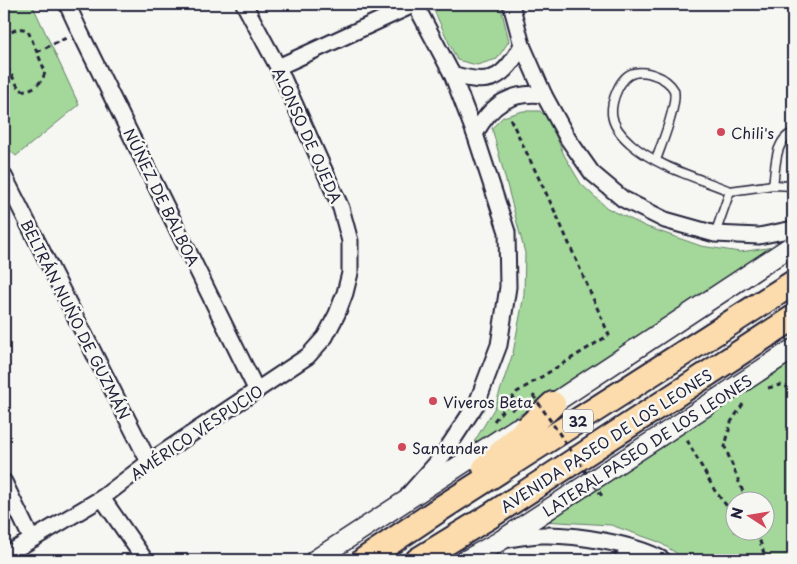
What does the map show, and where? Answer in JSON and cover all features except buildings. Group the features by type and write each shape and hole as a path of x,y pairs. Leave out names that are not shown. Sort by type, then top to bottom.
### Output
{"main road":[{"name":"AVENIDA PASEO DE LOS LEONES","path":"364,560 443,507 793,283"},
{"name":"AVENIDA PASEO DE LOS LEONES","path":"418,560 490,516 793,318"},
{"path":"443,507 543,400"},
{"path":"439,560 490,516"}],"street":[{"name":"NÚÑEZ DE BALBOA","path":"68,4 80,32 257,390"},
{"name":"ALONSO DE OJEDA","path":"244,4 278,67 341,208 350,241 350,273"},
{"path":"278,67 415,4 452,74 475,134 507,232 508,286 499,345 477,403 442,458 398,506"},
{"path":"511,4 522,45 544,95 568,139 592,173 623,199 665,220 716,234 758,236 793,229"},
{"path":"452,74 483,81 494,77 513,62 522,45"},
{"path":"475,134 486,115 502,102 522,94 544,95"},
{"name":"BELTRÁN NUÑO DE GUZMÁN","path":"4,176 149,462"},
{"path":"315,560 398,506 543,400 793,245"},
{"name":"AMÉRICO VESPUCIO","path":"4,556 31,538 102,498 149,462 308,356 325,337 337,314 350,273"},
{"name":"LATERAL PASEO DE LOS LEONES","path":"466,560 485,553 500,540 793,349"},
{"path":"4,482 31,538"},
{"path":"102,498 145,560"},
{"path":"500,540 541,535 589,538 631,548 657,556 663,560"}],"lane":[{"path":"656,160 671,115 674,90 660,77 646,72 633,73 624,80 617,92 613,101 612,115 622,134 631,144 656,160 730,191 773,184 793,186"},
{"path":"773,184 780,146 784,138 793,133"},
{"path":"716,234 730,191"},
{"path":"615,560 631,548"}],"path":[{"path":"4,37 18,28 24,28 28,31 45,71 44,78 40,83 25,91 20,90 4,62"},
{"path":"37,52 80,32"},
{"path":"4,71 5,66"},
{"path":"502,102 556,214 609,335 517,392 494,421 543,400 602,496"},
{"path":"766,389 780,385 793,389"},
{"path":"743,492 725,447 731,422 746,400"},
{"path":"679,424 715,491 724,502"},
{"path":"791,560 793,522"},
{"path":"760,542 766,560"}],"green space":[{"path":"4,4 32,4 79,105 16,156 4,145"},
{"path":"431,4 500,4 509,41 497,59 477,65 457,60"},
{"path":"523,111 540,111 549,120 564,155 581,184 607,208 647,227 701,246 740,252 774,247 471,447 494,409 513,353 524,295 525,253 492,128 503,117"},
{"path":"793,361 793,560 687,560 659,542 611,525 542,521"}],"place":[{"name":"Chili's","path":"721,132"},
{"name":"Viveros Beta","path":"433,401"},
{"name":"Santander","path":"402,447"}]}
